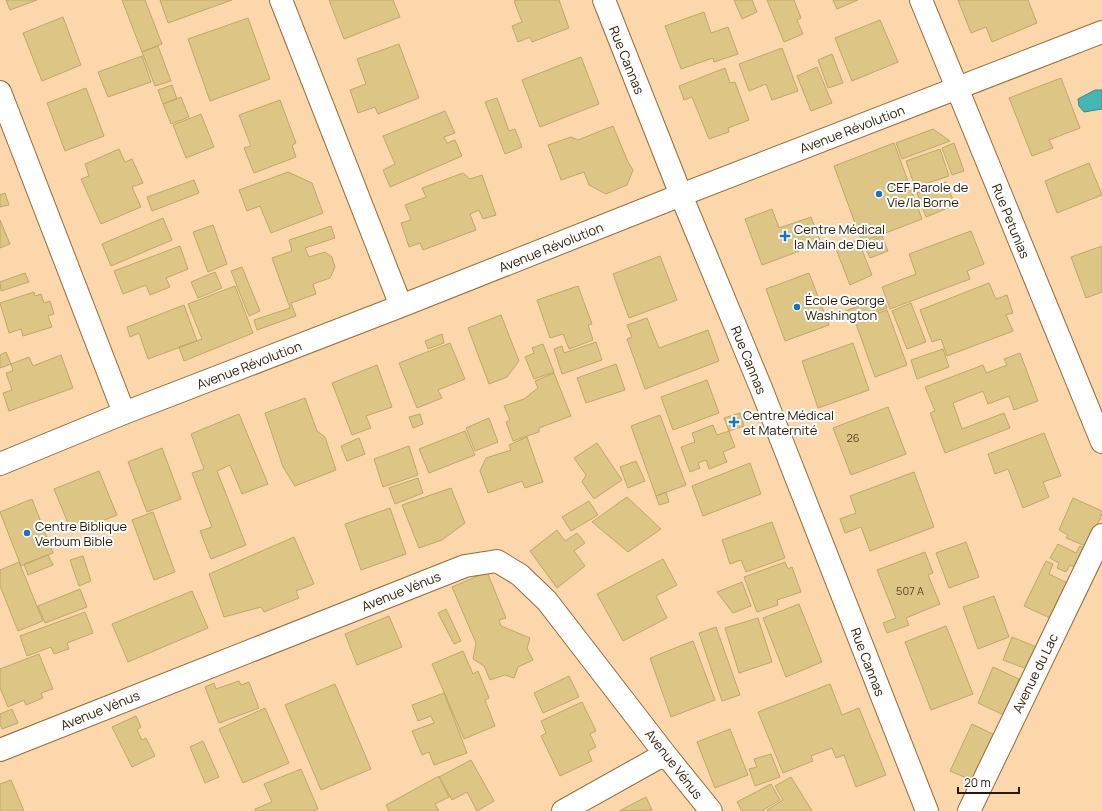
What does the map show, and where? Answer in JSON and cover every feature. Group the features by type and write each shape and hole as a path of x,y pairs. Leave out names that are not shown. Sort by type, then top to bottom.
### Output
{"street":[{"path":"281,0 401,306"},
{"name":"Rue Cannas","path":"604,0 681,195 764,396 927,811"},
{"name":"Rue Petunias","path":"921,0 1102,442"},
{"name":"Avenue Révolution","path":"0,464 124,413 1102,32"},
{"path":"0,92 124,413"},
{"name":"Avenue du Lac","path":"969,811 1102,535"},
{"name":"Avenue Vénus","path":"0,750 465,566 498,561 520,574 547,600 665,754 711,811"},
{"path":"563,811 665,754"}],"water":[{"path":"1095,90 1102,90 1102,109 1084,112 1079,106 1078,99"}],"building":[{"path":"6,0 37,0 10,10"},
{"path":"122,0 145,0 162,44 142,52"},
{"path":"160,0 232,0 168,23"},
{"path":"329,0 393,0 400,17 344,39"},
{"path":"559,0 569,28 532,42 530,37 518,42 512,26 522,22 514,1"},
{"path":"734,0 752,0 757,12 742,19"},
{"path":"767,0 794,0 801,18 797,20 803,34 784,42"},
{"path":"833,0 858,0 837,9"},
{"path":"958,0 1028,0 1037,23 992,42 986,27 971,33"},
{"path":"704,12 711,33 728,27 738,54 714,62 713,58 681,69 665,26"},
{"path":"63,17 81,65 42,81 23,33"},
{"path":"248,18 270,79 210,101 188,39"},
{"path":"880,20 898,62 852,81 835,38"},
{"path":"399,44 419,98 378,114 375,107 358,113 350,90 366,84 357,59"},
{"path":"158,46 171,81 155,86 142,52"},
{"path":"782,48 798,91 772,100 766,84 749,91 739,64"},
{"path":"832,54 843,83 828,88 818,60"},
{"path":"142,56 151,82 108,97 98,72"},
{"path":"581,57 599,104 540,127 522,80"},
{"path":"817,67 832,103 811,111 797,76"},
{"path":"725,68 730,83 735,82 749,120 728,128 729,132 709,139 692,97 684,100 679,86"},
{"path":"1061,78 1080,128 1049,140 1053,148 1032,156 1009,98"},
{"path":"172,85 177,99 163,104 158,90"},
{"path":"86,88 104,136 65,151 47,103"},
{"path":"181,97 189,117 171,124 163,104"},
{"path":"497,98 509,131 515,129 522,147 505,154 485,102"},
{"path":"280,100 296,143 292,145 296,157 254,173 244,148 251,146 239,115"},
{"path":"445,111 455,133 444,137 447,143 455,140 462,156 390,187 383,170 395,164 383,136"},
{"path":"201,114 214,147 186,158 173,125"},
{"path":"613,126 628,162 633,170 627,185 606,194 589,185 584,172 561,180 548,145 571,137 578,140"},
{"path":"933,129 950,141 902,159 896,143"},
{"path":"894,143 922,219 862,242 834,166"},
{"path":"954,143 964,171 952,175 942,148"},
{"path":"119,149 125,162 132,159 143,183 132,187 141,207 101,224 81,179 89,176 85,164"},
{"path":"940,149 949,176 915,187 906,161"},
{"path":"1089,163 1102,195 1057,213 1045,181"},
{"path":"288,172 312,183 323,213 271,233 260,206 247,211 239,190"},
{"path":"463,173 470,179 482,175 496,215 483,219 479,210 470,214 476,230 423,250 420,243 409,247 401,223 411,220 405,205 426,197 422,188"},
{"path":"194,180 199,193 152,211 147,197"},
{"path":"946,182 955,205 926,217 917,193"},
{"path":"5,193 9,205 0,207 0,195"},
{"name":"Centre Médical la Main de Dieu","path":"772,209 779,228 811,217 821,243 762,265 745,219"},
{"path":"163,218 172,240 111,266 102,244"},
{"path":"0,220 10,244 0,248"},
{"path":"213,225 227,264 208,272 193,232"},
{"path":"331,226 335,238 305,248 309,257 325,252 332,257 335,267 330,278 313,284 316,294 291,303 296,316 257,330 254,320 290,308 272,258 292,251 289,240"},
{"path":"971,231 984,264 967,271 970,279 890,309 882,287 916,274 909,254"},
{"path":"882,236 888,251 870,258 864,244"},
{"path":"858,240 872,275 850,285 836,249"},
{"path":"180,246 188,269 166,278 170,287 150,295 146,285 123,294 114,271"},
{"path":"1102,246 1102,292 1086,298 1071,257"},
{"path":"660,256 677,300 629,318 613,274"},
{"path":"242,267 260,311 249,316 231,271"},
{"path":"215,272 222,288 198,298 191,282"},
{"path":"25,273 29,282 1,291 0,282"},
{"name":"École George Washington","path":"809,273 829,325 785,341 766,289"},
{"path":"989,283 996,299 1007,295 1013,313 1006,315 1013,331 947,356 941,339 932,342 920,310"},
{"path":"235,286 253,333 184,361 179,347 202,339 188,304"},
{"path":"578,286 592,324 588,325 593,340 569,349 563,334 550,338 537,300"},
{"path":"34,292 35,296 41,294 44,303 50,301 54,314 48,316 52,327 23,336 21,329 9,333 0,303"},
{"path":"883,297 887,308 849,322 845,311"},
{"path":"911,303 926,342 907,349 892,311"},
{"path":"184,305 197,341 148,359 139,333 130,337 127,327"},
{"path":"887,310 907,365 875,377 855,321"},
{"path":"501,315 519,361 507,377 489,384 468,328"},
{"path":"647,318 659,348 708,330 719,361 645,389 627,339 632,337 627,325"},
{"path":"442,334 444,343 428,349 425,341"},
{"path":"596,342 602,360 562,374 554,349 562,346 564,353"},
{"path":"450,343 465,379 438,390 442,398 417,408 399,363"},
{"path":"853,343 869,390 818,408 802,361"},
{"path":"543,344 554,372 534,379 525,357 534,353 532,348"},
{"path":"943,349 949,367 917,379 911,360"},
{"path":"6,352 11,364 0,368 0,355"},
{"path":"1020,353 1038,401 1014,410 1009,396 988,404 983,391 953,403 962,429 1004,413 1010,428 945,453 930,413 935,411 925,387 983,365 986,373 1007,365 1004,359"},
{"path":"61,355 73,388 9,411 3,393 12,390 6,373 13,371 11,364 29,357 33,366"},
{"path":"616,364 625,390 586,403 577,378"},
{"path":"377,365 392,407 366,416 371,428 352,435 332,383"},
{"path":"554,373 571,416 539,428 539,432 513,441 506,422 510,420 504,406 524,399 538,388 535,381"},
{"path":"707,380 719,413 673,430 661,397"},
{"path":"305,398 317,431 325,437 336,470 295,486 283,467 265,413"},
{"path":"888,407 906,454 851,475 833,428"},
{"name":"Centre Médical et Maternité","path":"740,413 744,426 729,431 724,418"},
{"path":"239,414 268,484 242,494 230,465 217,471 246,545 211,559 200,531 212,527 192,473 204,469 191,434"},
{"path":"420,414 423,424 413,428 409,417"},
{"path":"660,415 686,485 656,496 631,426"},
{"path":"489,418 498,442 475,451 466,428"},
{"path":"713,425 717,435 729,431 735,447 723,452 727,462 709,469 706,460 698,463 700,468 690,472 681,447 695,442 692,433"},
{"path":"465,431 475,455 429,473 419,449"},
{"path":"1044,433 1061,476 1043,482 1049,497 1023,508 1008,469 995,474 988,454"},
{"path":"527,437 543,482 525,488 522,481 488,493 480,471 486,458 511,450 509,445"},
{"path":"359,438 365,454 347,461 341,446"},
{"path":"597,443 622,480 594,499 582,482 586,475 574,458"},
{"path":"409,446 418,475 383,487 374,459"},
{"path":"162,448 181,499 147,512 128,462"},
{"path":"636,461 645,481 628,488 620,467"},
{"path":"750,463 761,494 703,516 692,486"},
{"path":"99,471 117,515 72,533 54,489"},
{"path":"914,472 934,527 870,551 861,527 845,533 840,519 856,513 850,496"},
{"path":"418,478 423,493 395,504 389,488"},
{"path":"451,488 465,523 442,540 419,548 402,505"},
{"path":"666,492 669,502 659,505 656,496"},
{"path":"627,497 661,529 628,552 592,522"},
{"path":"1073,498 1102,511 1088,547 1066,538 1068,535 1059,530"},
{"name":"Centre Biblique Verbum Bible","path":"32,499 53,553 21,566 0,512"},
{"path":"589,501 598,515 571,531 562,517"},
{"path":"390,508 406,554 361,570 345,524"},
{"path":"153,512 175,572 154,580 132,520"},
{"path":"772,522 785,558 746,572 741,560 730,564 722,540"},
{"path":"557,530 565,541 577,533 585,543 574,551 585,566 557,588 530,551"},
{"path":"294,537 314,584 296,591 299,598 264,612 261,607 224,617 209,574"},
{"path":"966,542 979,577 949,588 936,553"},
{"path":"1058,544 1076,553 1080,546 1088,550 1078,569 1070,565 1066,572 1057,568 1059,563 1050,558"},
{"path":"925,552 933,573 928,575 940,604 906,618 909,625 887,633 883,623 896,618 877,570"},
{"path":"48,555 53,565 28,575 24,564"},
{"path":"83,556 91,581 79,586 70,560"},
{"path":"663,559 677,585 656,596 667,618 623,641 597,594"},
{"path":"1046,561 1053,564 1049,574 1067,583 1050,618 1024,606"},
{"path":"19,562 43,621 18,631 0,586 0,570"},
{"path":"785,562 788,569 792,567 801,592 777,600 778,605 757,612 744,577"},
{"path":"487,572 506,618 499,620 501,626 530,638 527,648 533,660 518,667 514,678 505,675 490,680 484,666 473,659 476,643 452,587"},
{"path":"742,582 751,606 733,613 717,592"},
{"path":"80,589 87,607 45,623 38,606"},
{"path":"192,591 208,628 128,662 112,624"},
{"path":"994,596 1009,637 978,649 963,607"},
{"path":"799,604 822,662 786,677 763,618"},
{"path":"446,609 461,641 454,644 438,613"},
{"path":"85,612 93,633 67,643 69,649 54,654 51,647 27,656 20,636"},
{"path":"389,616 402,647 357,665 345,634"},
{"path":"758,618 772,662 739,673 725,628"},
{"path":"946,626 973,694 931,710 905,642"},
{"path":"716,627 740,695 722,701 699,633"},
{"path":"1012,637 1039,648 1030,670 1003,660"},
{"path":"693,641 715,700 671,717 650,658"},
{"path":"463,651 473,674 478,671 489,698 485,700 495,726 464,739 432,664"},
{"path":"39,654 53,689 41,693 43,698 26,705 24,700 8,707 0,688 0,669"},
{"path":"993,667 1019,679 1004,715 978,703"},
{"path":"569,676 579,697 543,713 534,693"},
{"path":"239,681 241,685 249,682 259,708 219,723 205,687 214,683 216,689"},
{"path":"335,684 371,769 321,790 285,705"},
{"path":"830,684 842,715 859,708 886,775 856,787 844,755 836,758 832,748 811,756 813,761 783,773 758,712"},
{"path":"444,693 467,753 434,765 429,752 422,755 412,731 434,723 431,716 418,721 412,705"},
{"path":"582,702 596,731 590,734 596,747 588,751 592,761 560,776 541,736 546,733 541,721"},
{"path":"265,708 289,763 243,783 219,729"},
{"path":"12,709 18,723 2,729 0,724 0,714"},
{"path":"136,716 141,727 137,730 142,740 146,738 155,756 132,767 112,727"},
{"path":"972,724 997,736 976,782 950,771"},
{"path":"730,729 748,775 715,788 697,742"},
{"path":"203,741 219,777 205,783 190,747"},
{"path":"771,754 780,777 755,786 749,769 757,767 754,759"},
{"path":"471,760 494,801 477,811 467,792 452,800 439,777"},
{"path":"301,769 318,809 313,811 255,811 255,809 272,802 264,784"},
{"path":"439,776 449,797 435,804 439,811 389,811 386,805"},
{"path":"791,777 812,811 768,811 767,810 783,800 775,786"},
{"path":"11,780 24,811 0,811 0,784"},
{"path":"771,784 780,800 763,810 764,811 742,811 737,802"},
{"path":"646,797 652,810 619,811"}],"place":[{"name":"CEF Parole de Vie/la Borne","path":"879,194"},
{"name":"Centre Médical la Main de Dieu","path":"785,236"},
{"name":"École George Washington","path":"797,307"},
{"name":"Centre Médical et Maternité","path":"734,422"},
{"name":"Centre Biblique Verbum Bible","path":"27,533"}]}
